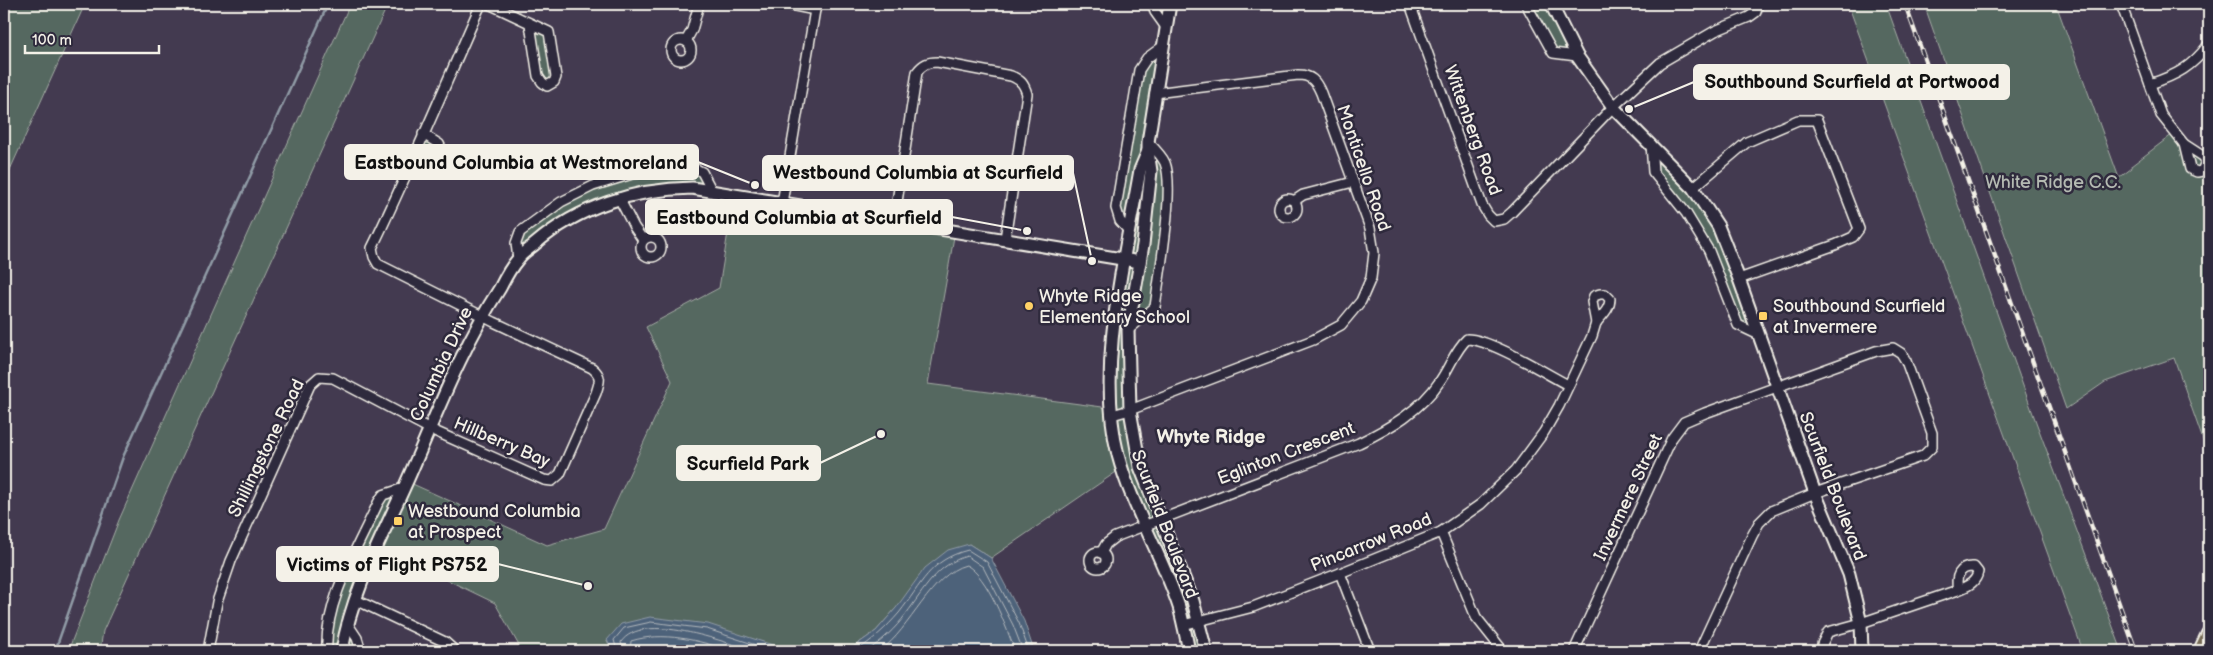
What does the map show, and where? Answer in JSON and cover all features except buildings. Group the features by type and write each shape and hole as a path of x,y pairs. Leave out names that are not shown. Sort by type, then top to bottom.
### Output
{"main road":[{"path":"2201,651 2209,634"}],"street":[{"path":"481,4 423,134 414,161 372,248 374,258 378,264 482,316"},
{"path":"489,4 549,32 556,77 554,82 547,86 538,76 530,24"},
{"path":"686,41 692,30 700,4"},
{"path":"782,202 816,7 785,4"},
{"path":"1153,4 1155,12 1165,26"},
{"name":"Scurfield Boulevard","path":"1170,4 1165,26 1148,146 1140,170 1113,328 1112,414 1118,454 1129,489 1179,607 1189,651"},
{"name":"Wittenberg Road","path":"1410,4 1482,205 1494,221 1504,219 1512,212 1613,107"},
{"path":"1526,4 1553,53 1577,56"},
{"name":"Scurfield Boulevard","path":"1551,4 1577,56 1613,107 1693,188 1718,226 1739,278 1815,494 1849,574 1861,623 1862,651"},
{"path":"1613,107 1660,63 1715,31 1749,17 1756,12 1758,4"},
{"path":"2121,4 2161,115 2184,144"},
{"path":"2150,84 2175,76 2198,59 2209,44"},
{"path":"1129,231 1120,221 1116,208 1139,70 1147,58 1162,47"},
{"path":"894,221 917,72 928,62 938,62 1011,76 1020,80 1025,85 1026,100 1005,239"},
{"name":"Monticello Road","path":"1112,414 1130,410 1314,340 1341,325 1361,302 1371,278 1374,253 1370,228 1318,85 1312,78 1306,75 1298,75 1155,93"},
{"path":"1693,188 1747,142 1798,120 1817,120 1858,229 1853,237 1835,245 1739,278"},
{"path":"414,161 437,160 443,152 439,144 423,134"},
{"path":"1651,144 1653,172 1686,213 1708,251 1738,325 1759,336"},
{"path":"1128,330 1155,308 1162,248 1169,182 1165,162 1148,146"},
{"name":"Scurfield Boulevard","path":"1148,146 1151,171 1140,262 1128,330 1130,410 1140,467 1199,621 1206,651"},
{"name":"Columbia Drive","path":"518,258 516,243 520,232 561,202 593,186 632,174 662,170 696,169 702,172 712,191"},
{"path":"1294,201 1304,195 1353,182"},
{"name":"Columbia Drive","path":"342,651 347,622 356,600 430,429 482,316 518,258 545,235 596,206 619,198 670,188 692,188 1140,262"},
{"path":"619,198 643,240"},
{"name":"Hillberry Bay","path":"430,429 544,480 552,481 560,474 596,393 600,381 599,374 582,362 482,316"},
{"name":"Pincarrow Road","path":"1183,624 1252,607 1340,573 1441,532 1481,504 1516,470 1544,432 1592,336 1596,323"},
{"name":"Eglinton Crescent","path":"1101,553 1106,544 1114,537 1383,432 1408,415 1428,397 1445,374 1461,344 1467,339 1476,339 1490,345 1568,385"},
{"name":"Invermere Street","path":"1574,651 1672,438 1684,422 1777,386 1893,348 1901,353 1906,362 1932,433 1932,447 1928,452 1909,462 1815,494"},
{"name":"Shillingstone Road","path":"208,651 218,602 230,561 310,386 319,377 332,378 430,429"},
{"path":"327,651 328,620 342,580 378,503 383,495 404,488"},
{"path":"1699,651 1759,523 1771,511 1815,494"},
{"path":"1441,532 1476,617 1503,651"},
{"path":"1340,573 1370,651"},
{"path":"1824,651 1822,644 1828,632 1861,623 1958,590"},
{"path":"356,600 445,642 455,651"},
{"path":"347,622 357,638 361,651"}],"green space":[{"path":"4,4 85,4 4,183"},
{"path":"350,4 388,4 103,631 100,651 68,651 119,520"},
{"path":"1526,4 1551,4 1577,56 1553,53"},
{"path":"1848,4 1886,4 2036,422 2122,651 2083,651"},
{"name":"White Ridge C.C.","path":"1924,4 2056,4 2119,178 2132,168 2131,166 2173,134 2209,163 2209,457 2174,358 2105,382 2066,409"},
{"path":"530,24 549,32 554,82 542,82"},
{"path":"1162,47 1148,142 1165,162 1169,182 1155,307 1128,330 1140,467 1206,651 1189,651 1179,607 1122,468 991,558 969,544 896,608 876,631 849,650 791,651 755,640 607,640 612,651 522,651 495,603 377,546 345,623 361,651 326,651 330,616 379,497 399,496 406,481 547,545 604,529 672,381 646,327 719,288 734,195 955,231 928,384 1110,408 1127,242 1116,208 1139,70"},
{"path":"423,134 432,138 441,157 414,161"},
{"path":"1651,144 1718,226 1759,335 1738,325 1708,251 1653,172"},
{"path":"696,169 712,191 692,188 596,206 518,259 520,232 561,202 632,174"}],"water":[{"path":"969,544 991,558 1024,621 1034,651 844,651 849,650 876,631 896,608 925,568 948,550"},
{"path":"650,617 708,624 791,651 612,651 607,640 621,624"}],"waterway":[{"path":"55,651 123,457 328,4"}],"railway":[{"path":"1905,4 2136,651"}],"place":[{"name":"Southbound Scurfield at Portwood","path":"1629,109"},
{"name":"Eastbound Columbia at Westmoreland","path":"755,185"},
{"name":"Eastbound Columbia at Scurfield","path":"1027,231"},
{"name":"Westbound Columbia at Scurfield","path":"1092,261"},
{"name":"Whyte Ridge Elementary School","path":"1029,306"},
{"name":"Southbound Scurfield at Invermere","path":"1763,316"},
{"name":"Scurfield Park","path":"881,434"},
{"name":"Westbound Columbia at Prospect","path":"398,521"},
{"name":"Victims of Flight PS752","path":"588,586"}],"district":[{"name":"Whyte Ridge","path":"1211,436"}]}
